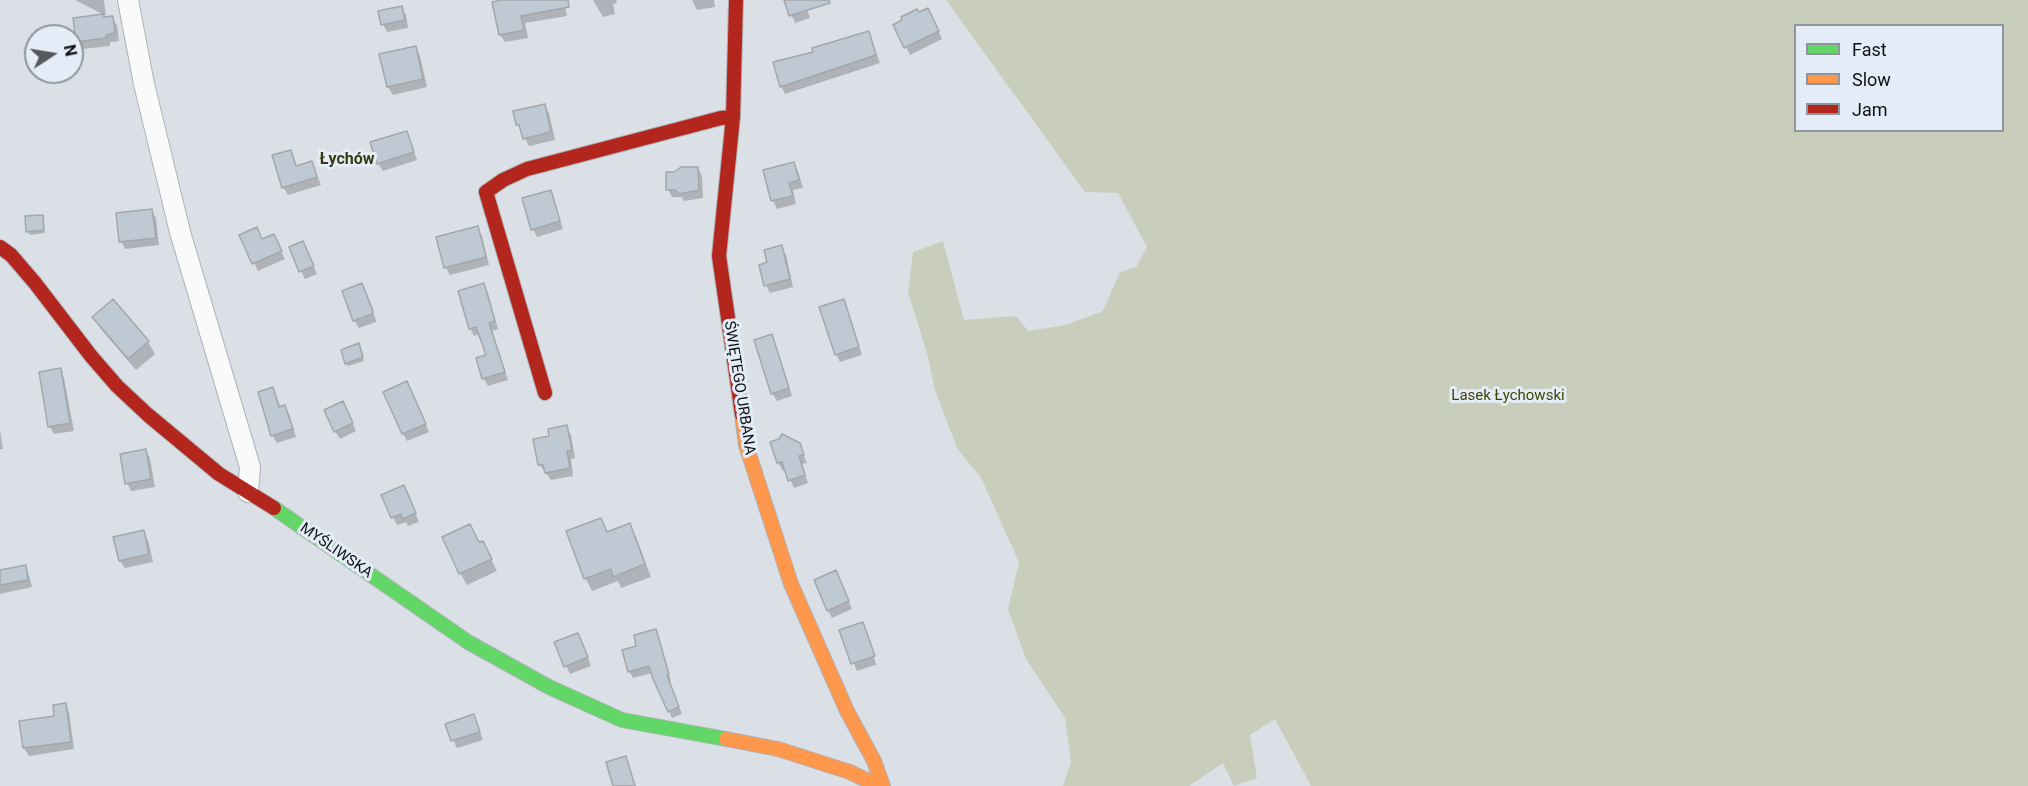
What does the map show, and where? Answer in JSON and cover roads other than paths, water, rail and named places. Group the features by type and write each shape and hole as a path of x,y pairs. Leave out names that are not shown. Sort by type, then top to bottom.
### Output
{"street":[{"path":"128,0 144,84 180,232 250,467 248,492"},
{"name":"ŚWIĘTEGO URBANA","path":"736,0 733,117 719,256 746,446 791,584 847,711 874,761 883,786"},
{"path":"545,393 486,192 503,180 527,170 721,118 733,117"},
{"name":"MYŚLIWSKA","path":"0,247 35,283 117,386 148,415 219,474 468,642 549,687 622,720 778,749 850,772 878,786"}],"district":[{"name":"Łychów","path":"347,160"}],"park label":[{"name":"Lasek Łychowski","path":"1508,396"}]}
